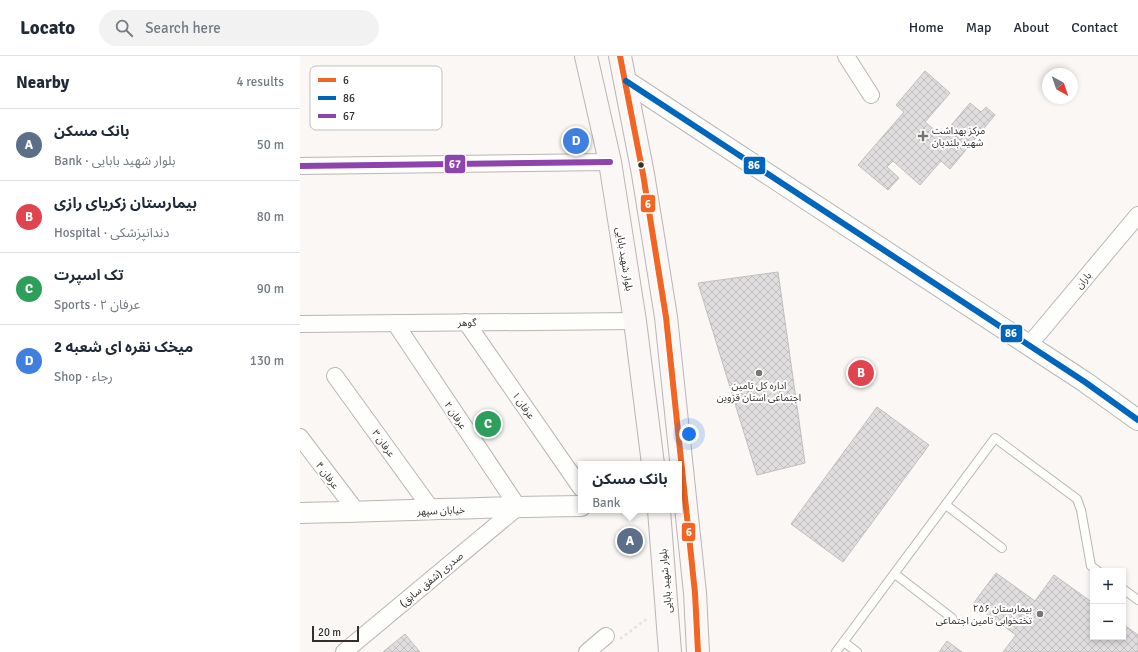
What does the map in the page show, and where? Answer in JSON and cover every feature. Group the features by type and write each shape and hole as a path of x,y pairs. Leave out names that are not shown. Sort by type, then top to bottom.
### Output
{"main road":[{"name":"بلوار شهید بابایی","path":"586,56 610,162 635,321 653,461"},
{"path":"620,56 643,174 666,317 681,461"},
{"path":"682,469 695,593 698,652"},
{"name":"بلوار شهید بابایی","path":"659,513 670,652"}],"street":[{"path":"846,56 871,95"},
{"path":"626,81 1085,382 1138,420"},
{"path":"300,166 610,162"},
{"name":"باران","path":"1029,345 1138,215"},
{"name":"گوهر","path":"300,324 635,321"},
{"name":"عرفان ۱","path":"466,322 578,484"},
{"name":"عرفان ۲","path":"395,323 518,507"},
{"name":"عرفان ۳","path":"335,376 432,510"},
{"name":"عرفان ۴","path":"300,437 357,512"},
{"name":"خیابان سپهر","path":"300,513 578,506"},
{"name":"صدری (شفق سابق)","path":"344,652 518,507"},
{"path":"587,652 606,636"}],"lane":[{"path":"836,652 995,438 1076,499 1081,510 1091,566 1094,568"},
{"path":"946,505 1002,548"},
{"path":"895,574 952,618"},
{"path":"1126,591 1138,600"},
{"path":"844,642 857,652"}],"path":[{"path":"606,636 620,640 667,604"}],"building":[{"path":"925,71 950,93 925,122 942,136 970,103 981,112 986,107 995,115 950,169 941,161 920,185 893,161 887,167 899,178 888,190 858,165 904,112 896,105"},
{"name":"اداره کل تامین اجتماعی استان قزوین","path":"778,272 805,463 757,475 698,283"},
{"path":"877,407 929,445 843,562 791,524"},
{"name":"بیمارستان ۲۵۶ تختخوابی تامین اجتماعی","path":"996,573 1035,601 1054,575 1090,601 1090,640 1126,640 1126,626 1138,635 1138,652 1003,652 1016,635 973,604"},
{"path":"405,634 420,652 383,652"},
{"name":"بیمارستان ۲۵۶ تختخوابی تامین اجتماعی","path":"947,641 962,652 939,652"}],"transit line":[{"name":"6","path":"620,56 643,174 666,317 681,461"},
{"name":"86","path":"626,81 1085,382 1138,420"},
{"name":"67","path":"300,166 610,162"},
{"name":"6","path":"682,469 695,593 698,652"}],"place":[{"name":"مرکز بهداشت شهید بلندیان","path":"923,136"},
{"name":"میخک نقره ای شعبه 2","path":"576,141"},
{"name":"اداره کل تامین اجتماعی استان قزوین","path":"759,373"},
{"name":"بیمارستان زکریای رازی","path":"861,373"},
{"name":"تک اسپرت","path":"488,424"},
{"name":"بانک مسکن","path":"630,541"},
{"name":"بیمارستان ۲۵۶ تختخوابی تامین اجتماعی","path":"1040,614"}]}
